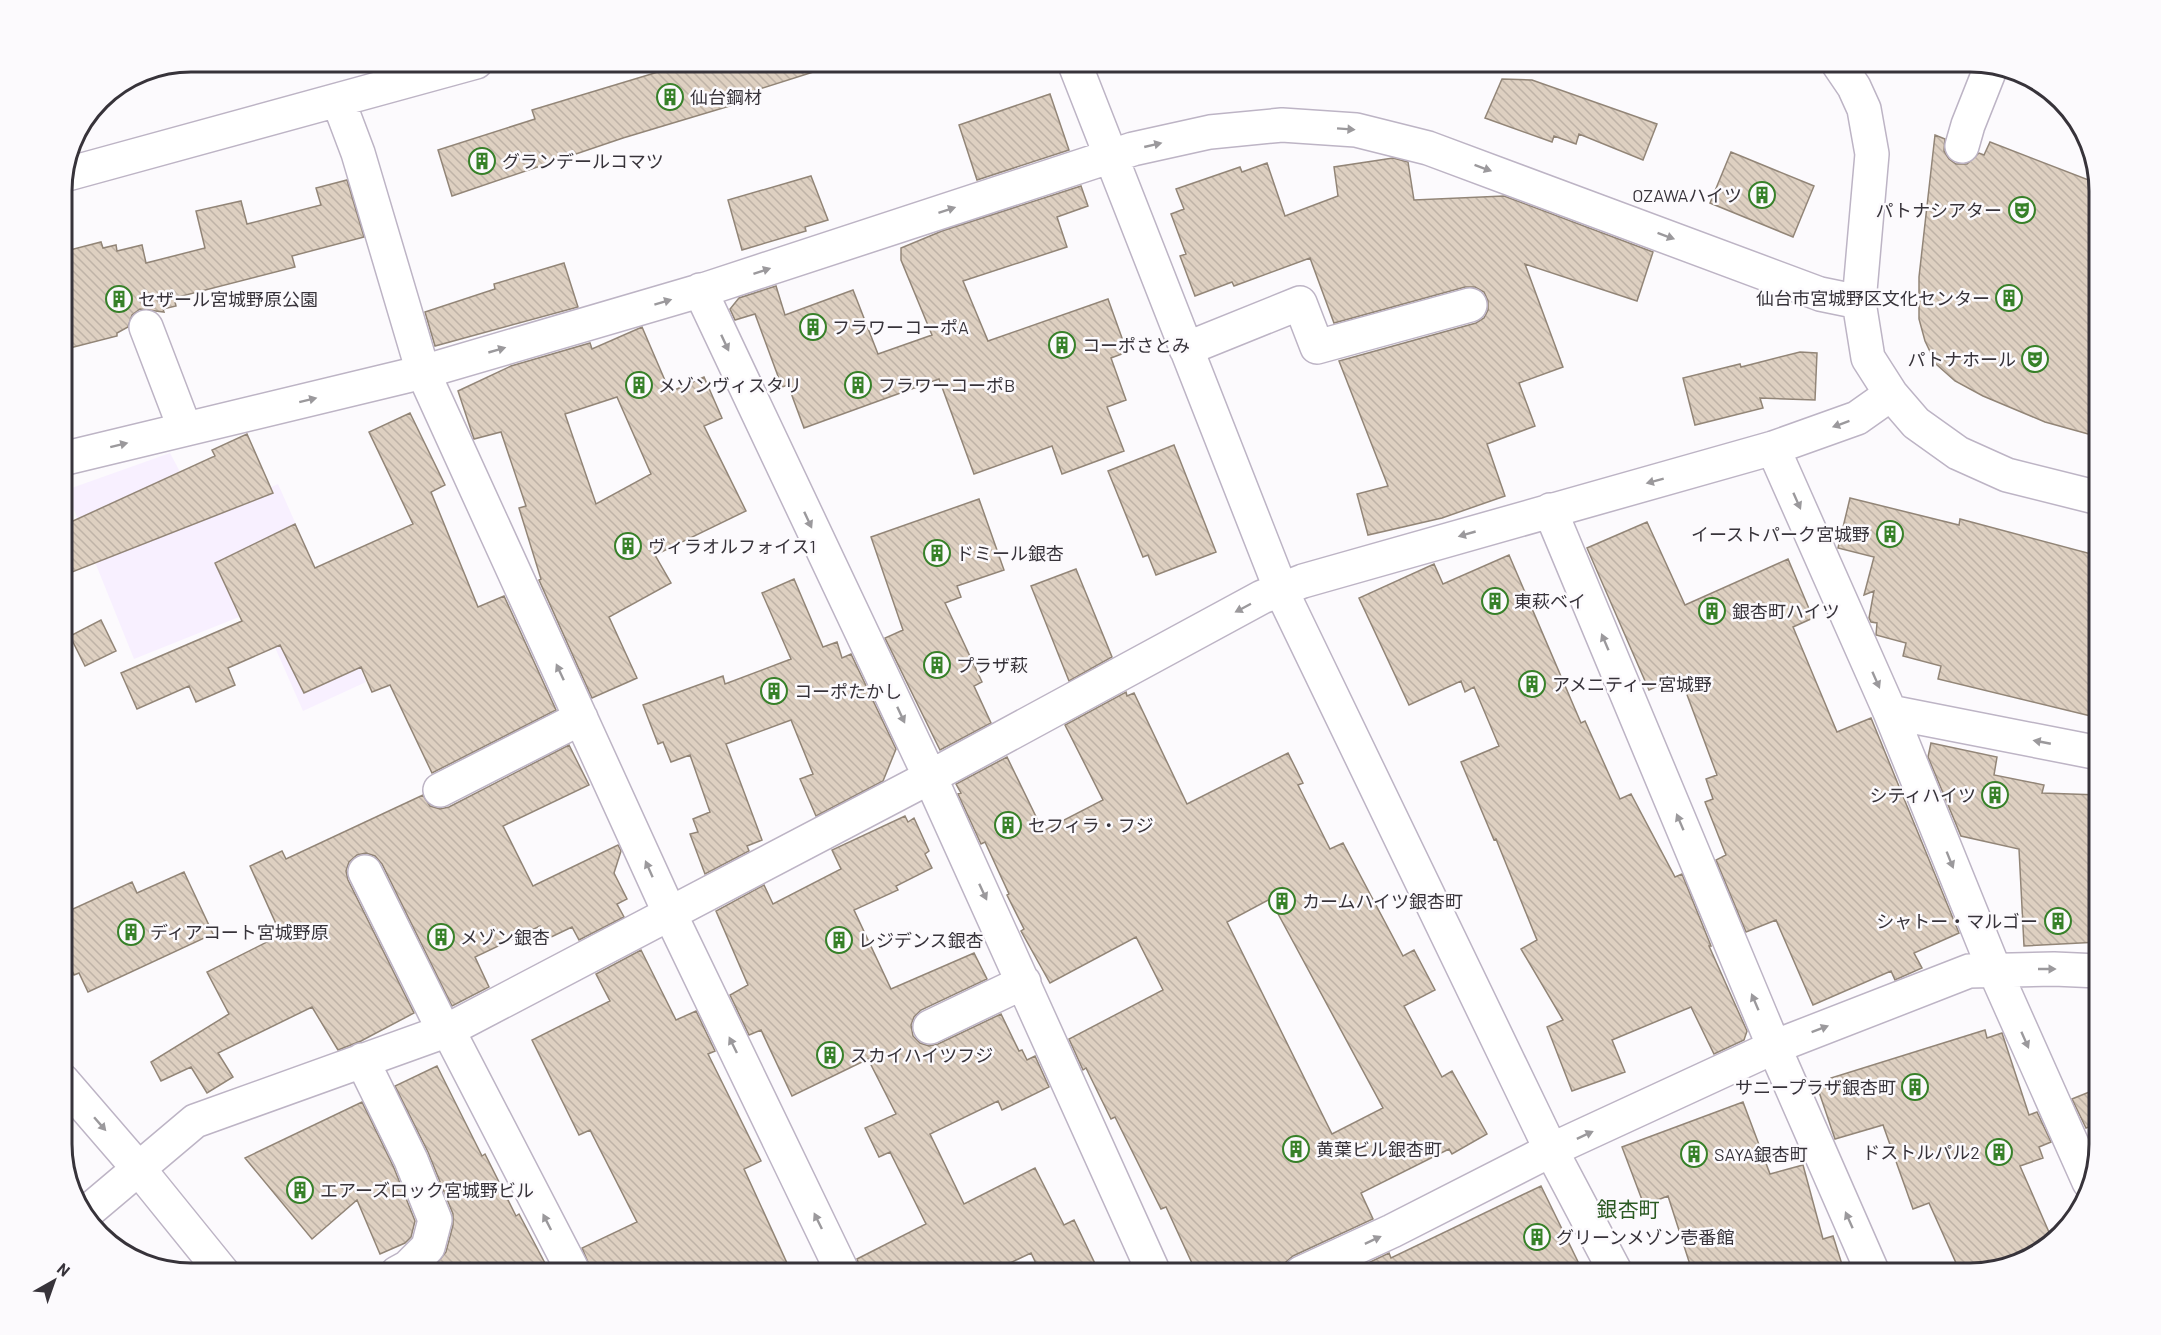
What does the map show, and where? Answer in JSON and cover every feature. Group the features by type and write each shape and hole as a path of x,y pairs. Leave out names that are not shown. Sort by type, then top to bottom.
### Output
{"street":[{"path":"74,172 440,72"},
{"path":"1078,72 1281,590 1551,1150 1610,1263"},
{"path":"1849,72 1864,109 1872,154 1859,302 1868,358 1891,394 1916,423 1958,453 2007,475 2089,496"},
{"path":"1962,146 1988,74"},
{"path":"338,100 358,153 423,372 670,914 838,1263"},
{"path":"72,457 423,372 699,291 1110,157 1210,132 1282,125 1356,130 1428,148 1821,294 1859,302"},
{"path":"699,291 930,777 1149,1263"},
{"path":"1186,349 1300,303 1317,347 1470,305"},
{"path":"146,327 185,429"},
{"path":"91,1209 195,1121 446,1030 930,777 1252,603 1303,581 1773,448 1857,418 1891,394"},
{"path":"1773,448 1890,712 1994,969 2085,1174"},
{"path":"1550,510 1774,1047 1868,1263"},
{"path":"1890,712 2089,751"},
{"path":"440,790 581,718"},
{"path":"365,872 568,1263"},
{"path":"1324,1263 1551,1150 1774,1047 1969,971 1994,969 2089,971"},
{"path":"930,1027 1024,982"},
{"path":"362,1060 411,1160 435,1220 428,1247 412,1263"},
{"path":"72,1092 138,1168 214,1263"}],"shaded area":[{"path":"170,453 204,517 278,484 366,682 303,711 266,627 239,617 134,659 72,505 72,488"}],"building":[{"path":"658,72 813,72 731,98 733,105 623,138 452,196 438,150 535,119 532,110"},
{"path":"1502,79 1532,80 1657,124 1643,160 1579,134 1576,144 1554,136 1552,142 1485,118"},
{"path":"1050,94 1069,150 977,180 959,125"},
{"name":"仙台市宮城野区文化センター","path":"1935,135 1945,139 1944,151 1956,164 1967,164 1979,153 1984,155 1990,142 2089,180 2089,434 2045,422 1983,396 1955,381 1936,364 1925,341 1919,319 1919,277"},
{"name":"OZAWAハイツ","path":"1731,152 1814,186 1793,237 1710,203"},
{"path":"1393,158 1408,162 1414,200 1504,196 1653,252 1637,301 1525,264 1563,367 1519,383 1535,426 1487,444 1505,496 1442,518 1368,535 1357,494 1388,486 1339,361 1476,323 1484,318 1488,310 1488,301 1484,292 1475,287 1465,287 1334,323 1310,258 1234,286 1232,282 1195,296 1180,256 1186,254 1171,214 1184,209 1176,189 1240,167 1242,172 1267,163 1285,216 1338,196 1334,167"},
{"path":"811,176 828,220 805,227 806,231 742,250 728,200"},
{"path":"347,180 364,237 292,256 295,267 174,298 176,306 163,309 164,312 140,309 132,315 128,327 117,333 117,336 72,347 72,249 101,242 103,248 116,245 117,251 142,245 146,263 205,248 196,211 241,201 247,224 321,205 316,188"},
{"path":"1081,186 1088,206 1057,217 1067,247 963,281 988,341 1108,299 1127,352 1111,358 1126,400 1107,407 1124,451 1062,474 1052,446 974,474 939,379 804,428 788,385 782,387 755,314 735,320 730,309 739,298 776,286 785,315 853,290 878,354 932,335 901,260 901,248 942,231"},
{"path":"564,263 578,307 435,346 425,312 495,289 494,284"},
{"path":"642,327 670,392 704,377 722,418 704,426 746,511 655,555 671,583 609,617 637,678 592,698 539,580 541,579 519,508 526,506 501,432 474,439 458,391 511,366 590,343 592,349","holes":["617,397 651,474 596,504 565,414"]},
{"path":"1800,352 1817,353 1815,400 1760,398 1763,408 1695,425 1683,378 1740,364 1741,367"},
{"path":"410,413 445,485 431,492 478,607 504,596 556,710 432,773 390,685 372,692 361,667 304,693 280,645 228,668 235,685 196,702 189,686 137,709 121,673 242,621 215,563 295,524 315,568 413,524 369,432"},
{"path":"247,434 273,493 72,572 72,521 215,456 212,450"},
{"path":"1174,445 1216,552 1156,575 1148,555 1143,557 1108,471"},
{"path":"1850,498 1959,525 1960,519 2089,553 2089,716 1938,679 1941,666 1903,656 1906,643 1876,635 1877,623 1871,622 1869,618 1874,591 1864,595 1874,557 1838,548"},
{"path":"979,499 1004,570 957,586 961,597 945,603 982,682 974,686 991,723 940,750 885,638 903,630 871,537"},
{"path":"1647,522 1685,605 1788,559 1813,618 1793,627 1837,732 1871,718 1959,933 1914,953 1922,968 1895,980 1891,971 1813,1005 1776,920 1746,932 1716,860 1726,855 1705,802 1713,799 1706,779 1717,775 1680,676 1649,690 1587,548"},
{"path":"1509,555 1581,723 1585,721 1620,799 1631,794 1675,877 1682,874 1711,946 1709,946 1747,1031 1744,1040 1714,1054 1691,1007 1612,1040 1625,1072 1572,1091 1547,1027 1563,1020 1521,949 1537,940 1496,839 1494,840 1461,762 1499,746 1474,687 1465,692 1461,681 1409,705 1359,598 1434,564 1443,584"},
{"path":"1076,569 1112,657 1069,681 1031,586"},
{"path":"794,579 823,647 837,642 842,658 851,654 896,749 883,781 816,816 800,779 813,774 791,720 726,744 762,840 747,846 749,851 705,874 690,834 698,832 693,819 710,812 690,755 671,762 663,742 658,744 643,705 723,676 725,684 791,659 762,593"},
{"path":"101,620 116,651 85,666 72,640 72,635"},
{"path":"1126,692 1127,696 1134,693 1187,804 1288,753 1303,783 1298,785 1330,849 1343,843 1403,956 1414,950 1435,990 1404,1006 1442,1077 1452,1071 1487,1134 1452,1154 1449,1149 1361,1193 1373,1219 1293,1256 1285,1263 1192,1263 1166,1207 1161,1209 1115,1117 1111,1119 1086,1068 1083,1070 1069,1039 1163,990 1136,937 1050,983 1021,931 1024,929 1007,895 1009,894 985,842 981,844 958,794 961,793 956,784 1007,757 1043,831 1103,800 1065,725","holes":["1270,899 1383,1108 1332,1134 1227,922"]},
{"path":"1931,743 1997,757 1994,775 2044,785 2042,793 2089,795 2089,943 2024,946 2019,849 1961,836 1928,757"},
{"path":"569,745 589,785 503,826 533,886 618,845 621,851 614,873 627,899 617,904 624,917 579,940 572,927 547,939 540,926 475,957 489,987 452,1006 382,864 375,856 366,853 357,855 349,862 346,871 348,880 414,1013 361,1041 338,1050 312,1007 218,1053 233,1077 207,1093 191,1067 161,1081 151,1062 229,1014 207,972 281,935 250,866 282,851 286,859 423,795 430,806 440,809 449,807"},
{"path":"905,816 908,822 914,818 929,851 925,854 932,868 896,886 898,890 854,910 891,989 974,953 987,979 921,1010 914,1017 911,1025 913,1036 920,1043 929,1046 938,1044 1001,1014 1019,1051 1022,1050 1027,1060 1035,1056 1049,1087 1002,1110 998,1101 930,1134 964,1204 1035,1168 1064,1225 1074,1220 1095,1263 1036,1263 1031,1253 1010,1263 858,1263 857,1259 926,1224 890,1152 879,1157 865,1128 896,1114 868,1059 792,1096 761,1030 749,1035 730,995 748,985 716,911 764,885 773,904 841,869 832,850"},
{"name":"ディアコート宮城野原","path":"184,872 213,934 88,992 79,973 74,975 72,971 72,909 132,882 137,893"},
{"path":"641,950 676,1020 696,1011 715,1051 708,1054 761,1161 744,1169 787,1263 588,1263 582,1248 637,1222 590,1130 579,1135 532,1040 610,1001 596,974"},
{"path":"1985,1030 1987,1038 2002,1033 2029,1115 2037,1112 2051,1142 2039,1147 2043,1158 2020,1166 2049,1232 2029,1247 2001,1259 1956,1263 1929,1203 1913,1209 1883,1125 1835,1139 1818,1089 1832,1084 1831,1078"},
{"path":"437,1066 482,1156 485,1154 516,1216 519,1214 545,1263 437,1263 446,1252 453,1225 453,1214 428,1152 395,1086"},
{"path":"2089,1092 2089,1127 2086,1128 2072,1099"},
{"path":"362,1102 394,1168 415,1221 411,1237 405,1243 380,1254 357,1200 312,1239 245,1158"},
{"path":"1743,1102 1770,1174 1803,1165 1823,1239 1833,1236 1842,1263 1689,1263 1668,1196 1644,1205 1622,1147"},
{"path":"1541,1186 1579,1263 1368,1263 1389,1253 1391,1258"}],"place":[{"name":"仙台鋼材","path":"670,97"},
{"name":"グランデールコマツ","path":"482,161"},
{"name":"OZAWAハイツ","path":"1762,195"},
{"name":"パトナシアター","path":"2022,210"},
{"name":"仙台市宮城野区文化センター","path":"2009,298"},
{"name":"セザール宮城野原公園","path":"119,299"},
{"name":"フラワーコーポA","path":"813,327"},
{"name":"コーポさとみ","path":"1062,345"},
{"name":"パトナホール","path":"2035,359"},
{"name":"メゾンヴィスタリ","path":"639,385"},
{"name":"フラワーコーポB","path":"858,385"},
{"name":"イーストパーク宮城野","path":"1890,534"},
{"name":"ヴィラオルフォイス1","path":"628,546"},
{"name":"ドミール銀杏","path":"937,553"},
{"name":"東萩ベイ","path":"1495,601"},
{"name":"銀杏町ハイツ","path":"1712,611"},
{"name":"プラザ萩","path":"937,665"},
{"name":"アメニティー宮城野","path":"1532,684"},
{"name":"コーポたかし","path":"774,691"},
{"name":"シティハイツ","path":"1995,795"},
{"name":"セフィラ・フジ","path":"1008,825"},
{"name":"カームハイツ銀杏町","path":"1282,901"},
{"name":"シャトー・マルゴー","path":"2058,921"},
{"name":"ディアコート宮城野原","path":"131,932"},
{"name":"メゾン銀杏","path":"441,937"},
{"name":"レジデンス銀杏","path":"839,940"},
{"name":"スカイハイツフジ","path":"830,1055"},
{"name":"サニープラザ銀杏町","path":"1915,1087"},
{"name":"黄葉ビル銀杏町","path":"1296,1149"},
{"name":"ドストルパル2","path":"1999,1152"},
{"name":"SAYA銀杏町","path":"1694,1154"},
{"name":"エアーズロック宮城野ビル","path":"300,1190"},
{"name":"グリーンメゾン壱番館","path":"1537,1237"}],"district":[{"name":"銀杏町","path":"1628,1208"}]}
